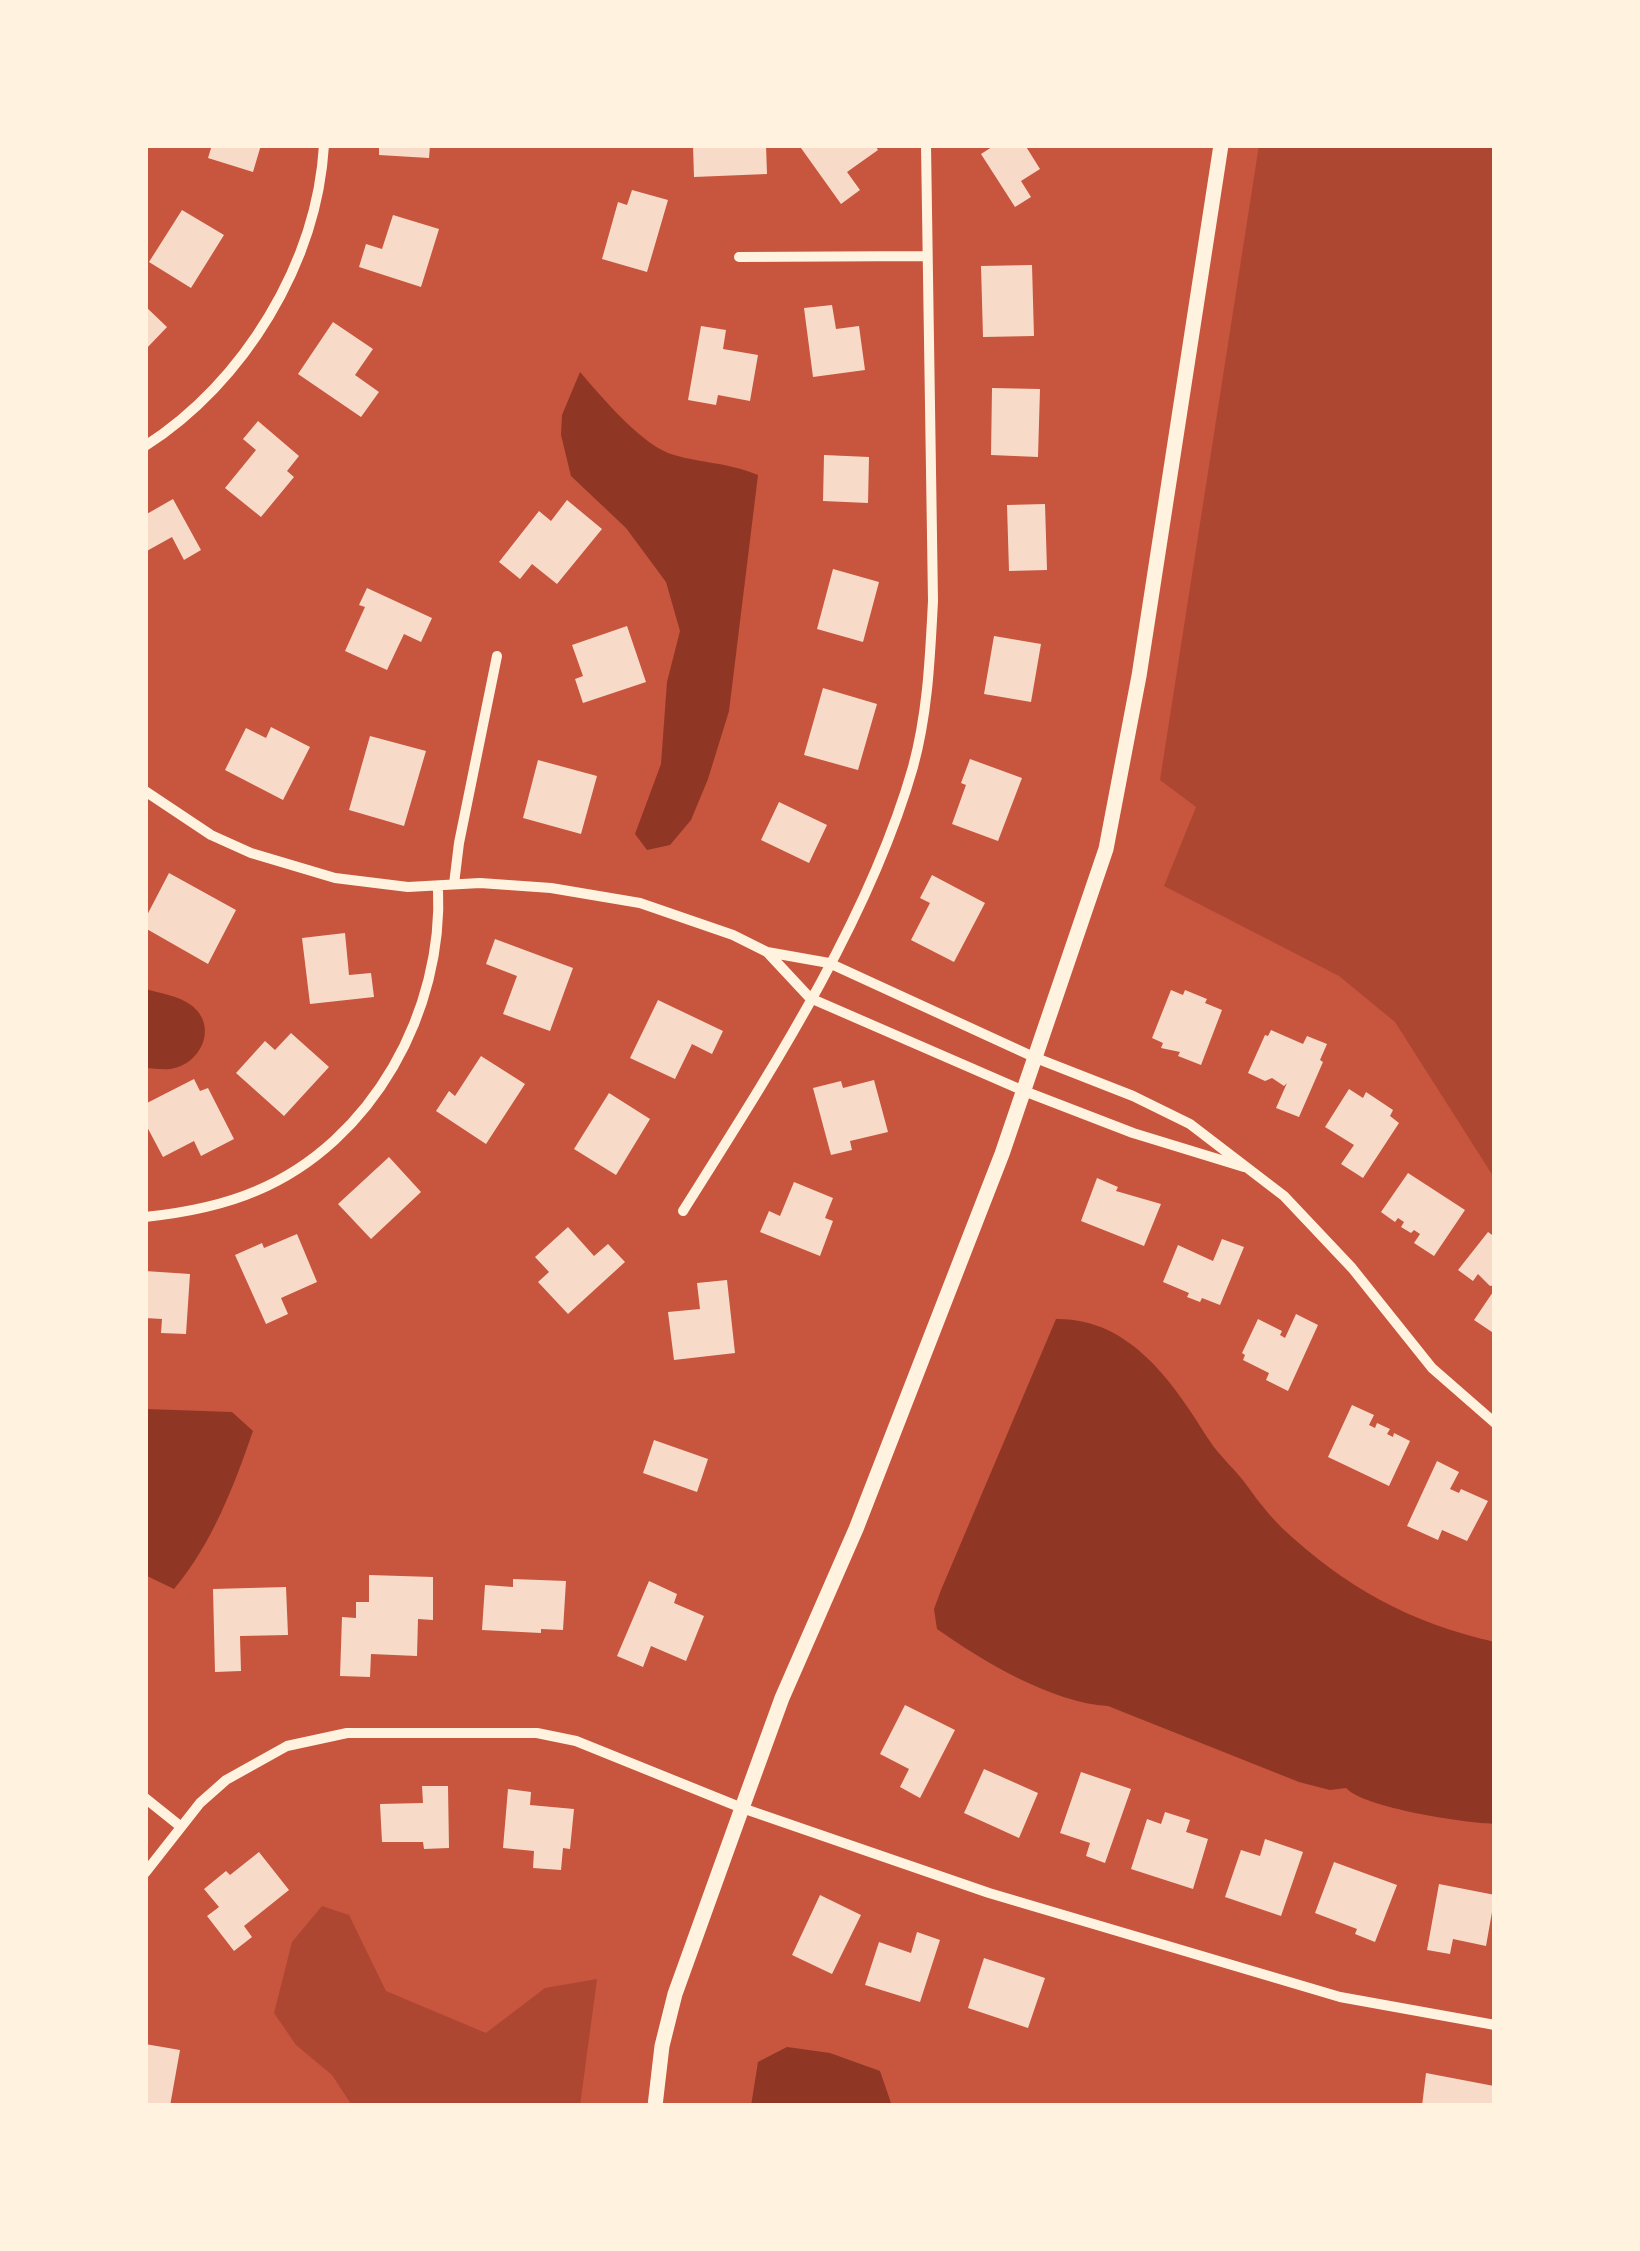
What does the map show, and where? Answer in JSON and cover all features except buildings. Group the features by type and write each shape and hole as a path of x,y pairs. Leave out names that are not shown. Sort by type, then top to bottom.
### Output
{"main road":[{"path":"655,2106 662,2046 676,1994 742,1808 782,1698 856,1528 1024,1091 1106,849 1139,676 1221,145"}],"street":[{"path":"145,446 216,386 272,312 304,239 318,189 324,145"},
{"path":"683,1211 829,963 893,828 924,717 933,601 926,145"},
{"path":"739,257 927,256"},
{"path":"454,884 497,656"},
{"path":"145,791 211,834 293,868 335,878 408,887 454,884 592,892 640,903 767,952 829,963 1036,1058 1133,1096 1190,1124 1250,1168 1321,1233 1432,1368 1495,1423"},
{"path":"145,1217 219,1204 259,1190 307,1160 363,1109 402,1055 418,1018 438,946 438,888"},
{"path":"767,952 810,998 1024,1091 1133,1133 1250,1168"},
{"path":"145,1874 180,1826 226,1780 287,1746 348,1733 537,1733 576,1740 742,1808 989,1894 1340,1997 1495,2025"},
{"path":"145,1798 180,1826"}],"shaded area":[{"path":"1259,145 1495,145 1495,1179 1395,1022 1339,976 1164,886 1196,807 1160,780"},
{"path":"580,372 623,420 662,450 758,475 729,711 691,820 670,845 647,850 635,834 661,764 667,682 680,631 666,582 626,528 571,476 561,435 562,415"},
{"path":"145,989 181,999 191,1005 204,1023 198,1053 181,1066 145,1068"},
{"path":"1056,1319 1107,1330 1148,1358 1181,1397 1213,1446 1282,1528 1330,1568 1407,1613 1495,1642 1495,1824 1416,1813 1373,1802 1346,1788 1330,1790 1299,1782 1108,1706 1042,1689 996,1667 937,1629 934,1609 941,1590"},
{"path":"145,1409 232,1412 253,1431 211,1534 174,1589 145,1575"},
{"path":"322,1906 349,1915 386,1991 486,2033 545,1988 597,1979 580,2106 351,2104 332,2075 296,2045 274,2013 292,1942"},
{"path":"787,2047 830,2053 880,2071 892,2106 751,2106 758,2062"}]}
